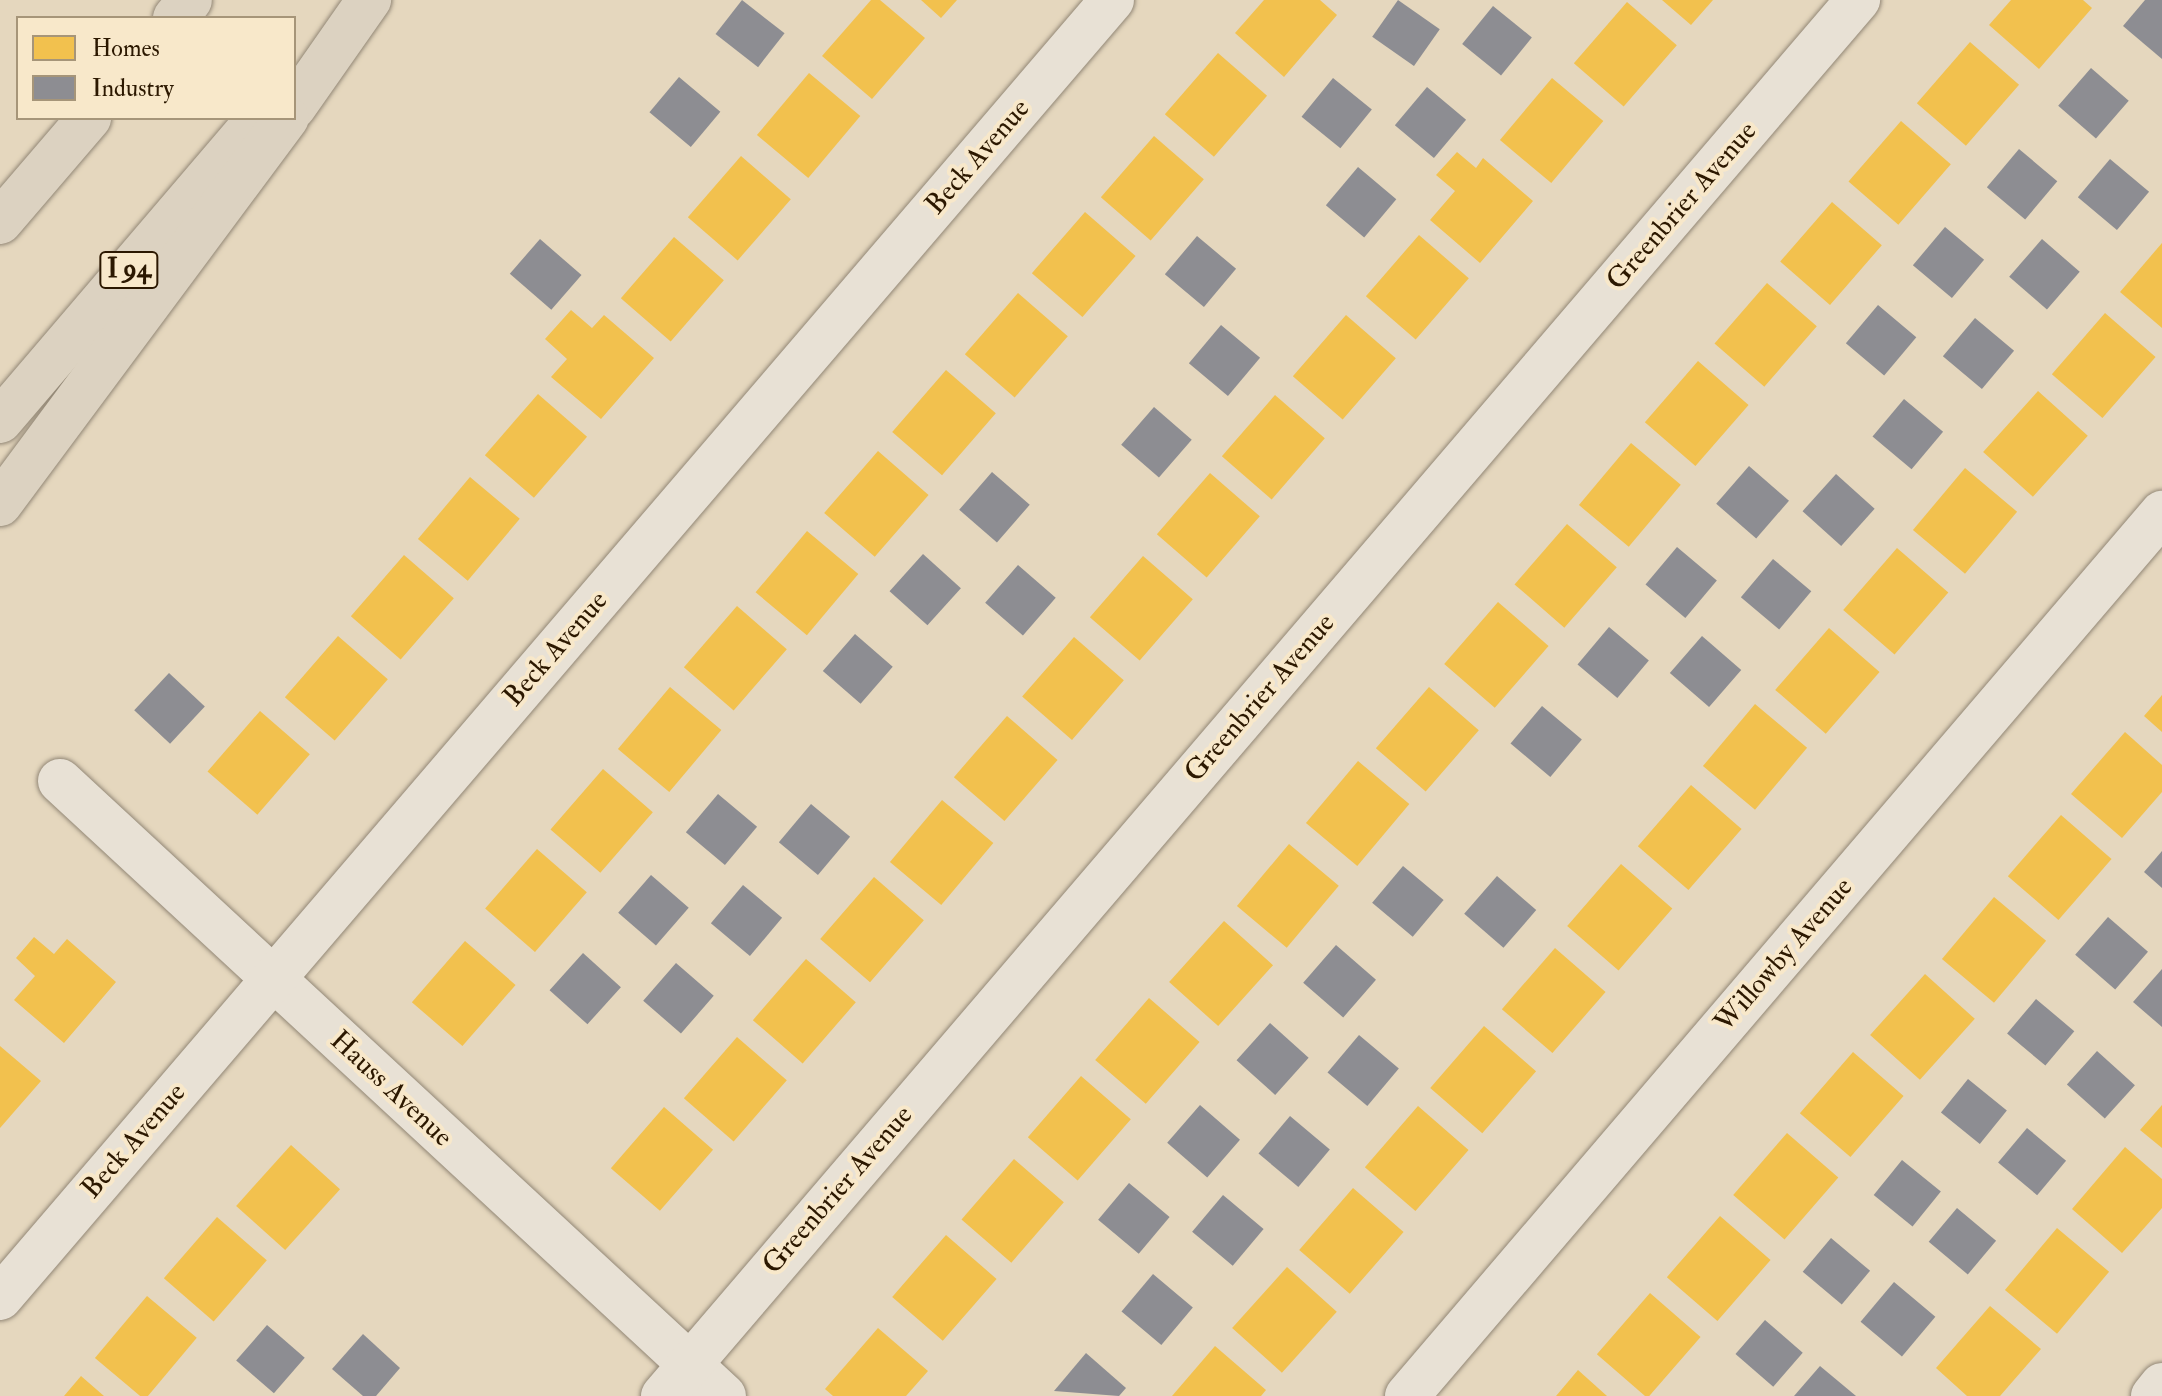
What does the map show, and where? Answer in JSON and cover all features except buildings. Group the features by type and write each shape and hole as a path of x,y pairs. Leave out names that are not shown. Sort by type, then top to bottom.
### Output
{"highway":[{"path":"177,16 190,0"},
{"path":"296,73 358,0"},
{"path":"296,104 369,0"},
{"name":"I 94","path":"0,421 256,120"},
{"path":"0,504 286,120"},
{"path":"0,209 86,121"},
{"path":"0,222 86,121"}],"street":[{"name":"Beck Avenue","path":"0,1298 1112,0"},
{"name":"Greenbrier Avenue","path":"676,1380 1858,0"},
{"name":"Willowby Avenue","path":"1407,1396 2162,513"},
{"name":"Hauss Avenue","path":"60,781 272,979 676,1380 724,1396"},
{"path":"2153,1396 2162,1385"}]}
